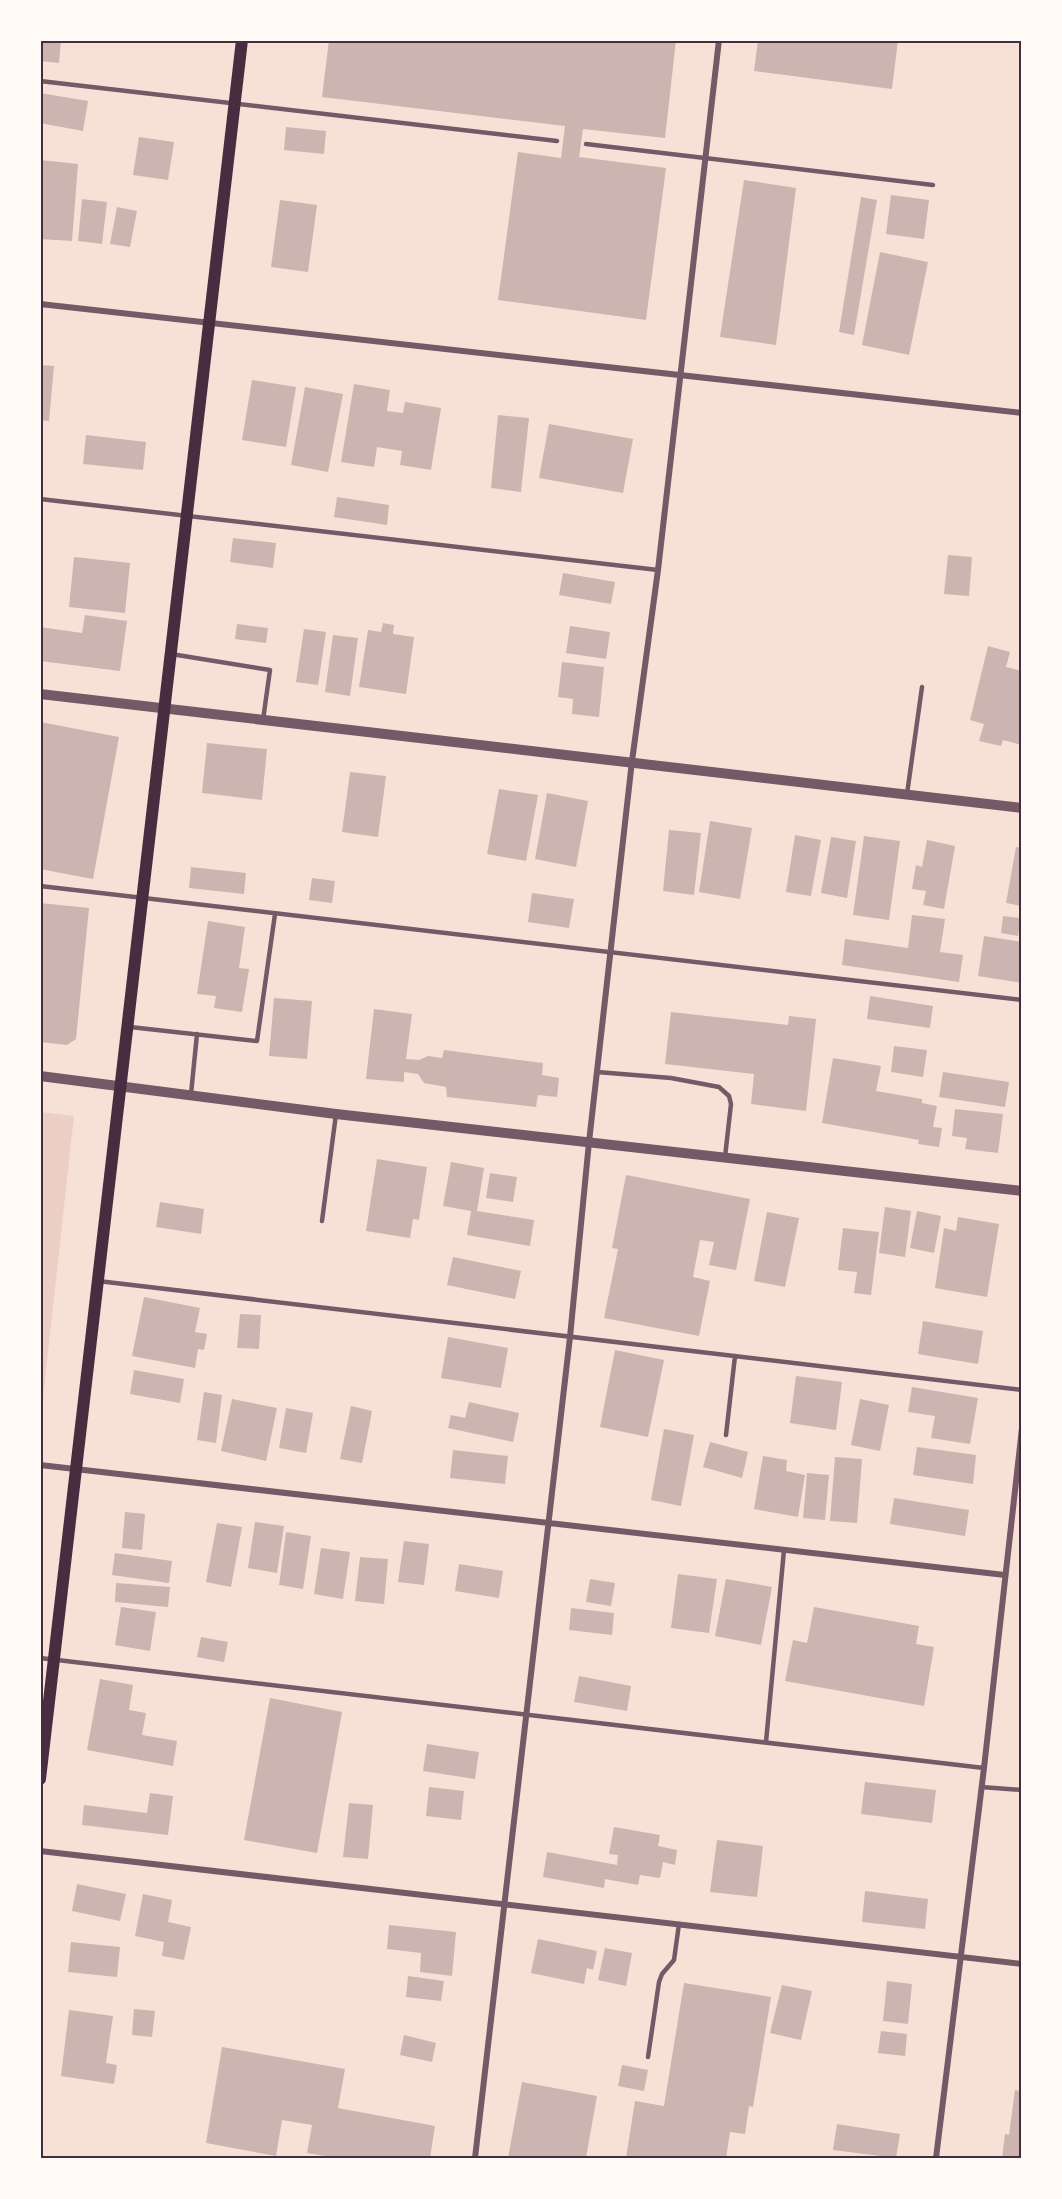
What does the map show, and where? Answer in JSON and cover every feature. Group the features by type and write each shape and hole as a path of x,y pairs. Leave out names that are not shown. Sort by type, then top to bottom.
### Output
{"main road":[{"path":"40,1779 242,40"}],"street":[{"path":"475,2158 570,1337 589,1142 632,761 658,570 719,40"},
{"path":"40,304 1022,412"},
{"path":"40,694 1022,808"},
{"path":"40,1076 336,1114 1022,1191"},
{"path":"936,2158 984,1768 1022,1428"},
{"path":"40,1465 1005,1575"},
{"path":"40,1851 1022,1965"}],"lane":[{"path":"40,81 557,141"},
{"path":"586,144 933,185"},
{"path":"40,499 658,570"},
{"path":"171,654 270,670 262,720"},
{"path":"907,794 922,687"},
{"path":"40,886 1022,1000"},
{"path":"127,1027 257,1041 275,914"},
{"path":"191,1094 197,1034"},
{"path":"597,1072 671,1078 719,1087 729,1096 731,1104 725,1157"},
{"path":"322,1221 336,1114"},
{"path":"98,1281 1022,1390"},
{"path":"726,1436 735,1356"},
{"path":"766,1742 784,1550"},
{"path":"40,1658 984,1768"},
{"path":"981,1787 1022,1790"},
{"path":"648,2057 659,1982 662,1974 674,1960 679,1924"}],"shaded area":[{"path":"40,1112 74,1116 41,1416"}],"building":[{"path":"40,40 61,40 59,63 40,61"},
{"path":"329,40 676,40 665,138 583,129 579,157 666,168 646,320 498,300 518,152 561,158 565,126 322,97"},
{"path":"758,40 898,40 892,89 754,71"},
{"path":"40,93 88,101 83,131 40,123"},
{"path":"286,127 326,131 324,154 284,150"},
{"path":"139,137 174,142 168,180 133,175"},
{"path":"40,160 78,164 72,241 40,239"},
{"path":"744,180 796,188 776,345 720,337"},
{"path":"891,195 929,200 924,239 886,234"},
{"path":"861,197 877,200 854,335 839,332"},
{"path":"82,199 107,202 102,244 78,241"},
{"path":"280,200 317,205 308,272 271,267"},
{"path":"117,207 137,211 130,247 110,244"},
{"path":"880,252 928,262 909,355 862,345"},
{"path":"40,365 54,366 49,421 40,420"},
{"path":"252,380 296,387 286,447 242,440"},
{"path":"354,384 390,390 387,411 403,413 405,402 441,408 431,470 400,465 402,451 377,447 374,467 341,462"},
{"path":"305,387 343,394 328,472 291,465"},
{"path":"498,415 529,418 521,492 491,488"},
{"path":"549,424 633,439 623,493 539,478"},
{"path":"86,435 146,442 143,470 83,464"},
{"path":"337,497 389,505 387,525 334,517"},
{"path":"233,538 276,543 273,568 230,562"},
{"path":"948,555 972,557 969,596 944,594"},
{"path":"74,557 130,563 125,613 69,607"},
{"path":"563,573 615,582 611,604 559,595"},
{"path":"85,615 127,621 120,671 40,661 40,627 82,633"},
{"path":"383,623 394,625 393,634 414,637 406,694 359,687 368,630 381,632"},
{"path":"237,624 268,628 266,643 235,639"},
{"path":"570,626 610,632 606,659 566,653"},
{"path":"304,629 326,632 318,685 296,682"},
{"path":"333,635 358,638 350,696 325,692"},
{"path":"988,646 1010,652 1006,667 1022,671 1022,745 1003,740 1001,746 979,741 984,724 970,720"},
{"path":"562,662 604,667 599,717 572,714 573,699 558,697"},
{"path":"40,722 119,737 93,879 40,869"},
{"path":"207,743 267,749 262,800 202,793"},
{"path":"350,772 386,776 378,837 342,832"},
{"path":"499,789 538,795 526,861 487,854"},
{"path":"547,793 588,801 576,867 535,859"},
{"path":"710,821 752,828 740,899 699,892"},
{"path":"669,830 701,833 694,895 663,891"},
{"path":"795,835 821,840 811,896 786,892"},
{"path":"864,836 900,841 889,920 853,915"},
{"path":"831,837 856,841 847,898 821,893"},
{"path":"927,840 955,846 944,909 923,905 926,891 912,889 916,865 922,867"},
{"path":"1016,847 1022,848 1022,906 1006,903"},
{"path":"191,867 246,873 244,894 189,888"},
{"path":"312,878 335,881 332,903 309,900"},
{"path":"532,893 574,899 569,928 528,922"},
{"path":"40,903 89,908 76,1039 67,1045 40,1042"},
{"path":"912,915 945,919 940,952 963,955 959,982 842,965 845,939 908,948"},
{"path":"1003,916 1021,918 1018,936 1001,933"},
{"path":"208,921 245,927 239,968 249,969 242,1012 214,1008 216,996 197,994"},
{"path":"984,936 1022,942 1022,983 978,976"},
{"path":"870,996 933,1006 930,1028 867,1019"},
{"path":"274,998 312,1001 307,1059 269,1056"},
{"path":"374,1009 412,1014 406,1059 419,1060 428,1056 442,1058 444,1050 543,1063 542,1075 559,1078 557,1097 538,1095 536,1107 447,1097 446,1087 424,1083 418,1074 404,1072 404,1082 366,1079"},
{"path":"671,1012 788,1025 789,1016 816,1019 806,1111 751,1104 754,1074 665,1064"},
{"path":"894,1046 927,1050 923,1077 891,1072"},
{"path":"833,1058 881,1066 876,1091 922,1099 922,1103 937,1106 933,1127 942,1128 939,1147 918,1144 919,1140 822,1123"},
{"path":"943,1072 1009,1082 1005,1107 939,1097"},
{"path":"955,1109 1003,1114 998,1153 965,1149 967,1138 952,1136"},
{"path":"377,1159 427,1167 419,1220 413,1219 410,1238 366,1231"},
{"path":"451,1162 484,1168 477,1211 534,1220 530,1246 467,1235 471,1211 443,1206"},
{"path":"490,1173 517,1177 513,1202 486,1198"},
{"path":"626,1175 750,1199 736,1270 709,1265 714,1242 700,1240 693,1277 710,1281 699,1336 604,1318 618,1249 612,1248"},
{"path":"160,1202 204,1209 201,1234 156,1227"},
{"path":"885,1207 911,1211 905,1257 879,1253"},
{"path":"917,1211 941,1216 934,1253 910,1248"},
{"path":"767,1212 799,1218 785,1287 754,1281"},
{"path":"958,1217 999,1224 987,1297 935,1288 944,1228 956,1231"},
{"path":"843,1228 879,1232 871,1295 854,1293 857,1272 838,1270"},
{"path":"453,1257 521,1271 515,1299 447,1285"},
{"path":"144,1297 200,1308 195,1332 207,1334 204,1350 198,1349 195,1368 132,1356"},
{"path":"240,1314 261,1315 259,1349 237,1348"},
{"path":"923,1321 983,1331 978,1364 918,1354"},
{"path":"448,1337 508,1348 501,1388 441,1378"},
{"path":"615,1350 664,1360 648,1437 600,1427"},
{"path":"134,1370 184,1379 180,1403 130,1394"},
{"path":"796,1376 842,1382 836,1430 790,1423"},
{"path":"912,1387 978,1398 970,1444 931,1438 935,1416 908,1412"},
{"path":"204,1392 222,1395 216,1443 197,1440"},
{"path":"232,1399 277,1408 266,1461 221,1451"},
{"path":"860,1399 889,1405 880,1451 851,1445"},
{"path":"469,1402 519,1413 513,1442 448,1428 451,1415 465,1418"},
{"path":"351,1406 372,1411 362,1463 340,1459"},
{"path":"286,1408 313,1413 306,1453 279,1448"},
{"path":"664,1429 694,1435 681,1506 651,1500"},
{"path":"710,1442 748,1452 742,1478 703,1467"},
{"path":"917,1447 976,1455 973,1484 913,1475"},
{"path":"453,1450 508,1456 505,1484 450,1478"},
{"path":"763,1456 787,1460 786,1471 805,1475 798,1517 754,1509"},
{"path":"835,1457 862,1459 857,1523 830,1521"},
{"path":"807,1473 829,1475 825,1520 803,1518"},
{"path":"894,1498 969,1510 965,1536 890,1524"},
{"path":"125,1512 145,1514 142,1550 122,1548"},
{"path":"255,1522 284,1526 277,1573 248,1568"},
{"path":"217,1523 242,1527 231,1587 206,1582"},
{"path":"286,1532 311,1536 303,1589 279,1585"},
{"path":"404,1541 429,1544 424,1585 398,1582"},
{"path":"321,1548 350,1552 343,1599 314,1594"},
{"path":"115,1553 172,1561 169,1583 112,1575"},
{"path":"360,1557 388,1559 384,1604 355,1601"},
{"path":"459,1564 503,1571 499,1598 455,1591"},
{"path":"678,1574 717,1579 709,1633 671,1628"},
{"path":"590,1579 615,1583 611,1606 586,1602"},
{"path":"726,1579 772,1587 761,1645 715,1636"},
{"path":"116,1583 170,1587 168,1607 115,1602"},
{"path":"121,1607 156,1612 150,1651 115,1645"},
{"path":"814,1607 919,1626 916,1644 934,1647 924,1706 785,1681 793,1640 807,1643"},
{"path":"571,1608 614,1613 612,1635 569,1630"},
{"path":"201,1637 228,1642 224,1662 197,1657"},
{"path":"579,1676 631,1686 627,1711 574,1702"},
{"path":"100,1679 133,1685 129,1710 146,1713 142,1735 177,1741 173,1766 87,1750"},
{"path":"270,1698 342,1712 317,1853 244,1840"},
{"path":"427,1744 479,1752 475,1779 423,1771"},
{"path":"865,1782 936,1790 932,1823 861,1814"},
{"path":"429,1787 464,1791 461,1820 426,1816"},
{"path":"150,1793 173,1796 168,1835 82,1825 84,1805 147,1813"},
{"path":"349,1803 373,1805 368,1859 343,1857"},
{"path":"614,1827 660,1835 658,1846 677,1850 675,1865 663,1862 660,1878 640,1875 638,1885 605,1879 604,1888 543,1877 547,1852 617,1865 618,1855 609,1854"},
{"path":"717,1840 763,1846 757,1897 710,1892"},
{"path":"77,1884 126,1894 120,1921 72,1911"},
{"path":"865,1891 928,1899 925,1929 862,1922"},
{"path":"143,1894 172,1900 168,1922 191,1927 184,1960 162,1956 164,1942 135,1936"},
{"path":"389,1925 456,1932 452,1976 420,1972 421,1953 387,1949"},
{"path":"538,1939 597,1951 593,1970 587,1968 584,1984 531,1973"},
{"path":"71,1942 120,1947 117,1977 68,1972"},
{"path":"605,1948 632,1953 626,1986 598,1980"},
{"path":"408,1976 444,1981 441,2001 406,1997"},
{"path":"887,1981 912,1984 908,2024 883,2021"},
{"path":"684,1983 771,1997 753,2107 749,2106 745,2134 730,2132 726,2158 626,2158 635,2101 664,2106"},
{"path":"782,1985 812,1991 801,2040 770,2033"},
{"path":"134,2009 155,2011 152,2037 132,2035"},
{"path":"69,2010 113,2016 106,2063 117,2065 114,2084 61,2076"},
{"path":"881,2031 907,2034 905,2056 878,2053"},
{"path":"404,2035 436,2043 432,2062 400,2055"},
{"path":"222,2047 345,2069 338,2108 435,2126 430,2158 337,2158 307,2153 312,2125 282,2120 276,2156 206,2143"},
{"path":"622,2065 648,2070 644,2091 618,2086"},
{"path":"522,2082 597,2096 586,2158 508,2158"},
{"path":"1015,2090 1022,2091 1022,2158 1002,2158 1005,2134 1009,2135"},
{"path":"837,2124 900,2134 896,2158 833,2150"}]}
